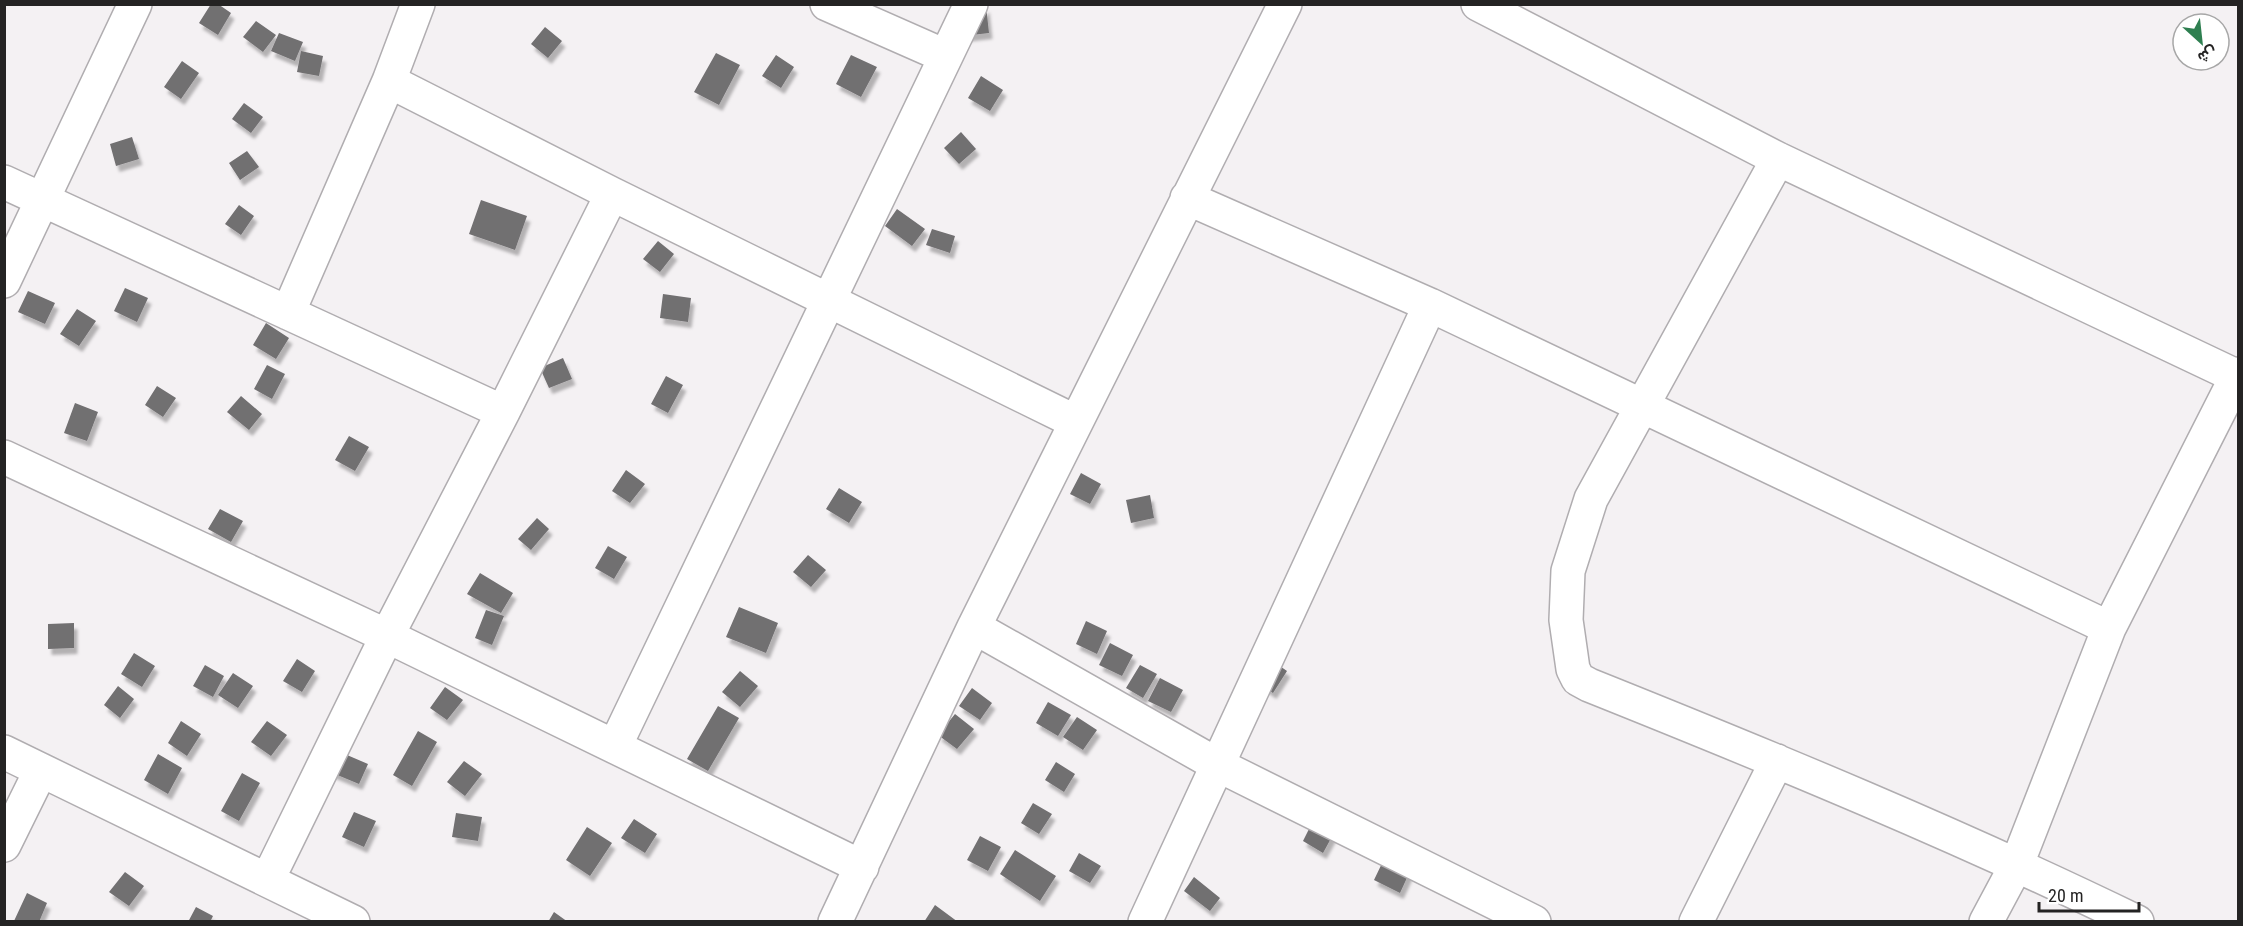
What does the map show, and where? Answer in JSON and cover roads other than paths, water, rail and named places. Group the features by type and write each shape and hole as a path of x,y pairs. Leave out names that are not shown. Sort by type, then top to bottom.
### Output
{"street":[{"path":"4,281 135,4"},
{"path":"288,313 389,81 418,4"},
{"path":"827,4 945,56"},
{"path":"615,746 971,4"},
{"path":"834,921 862,867 974,627 1286,4"},
{"path":"1478,4 1778,159 2238,376 2109,628 2017,864 1986,921"},
{"path":"389,81 612,194 1076,422"},
{"path":"1778,159 1591,499 1568,571 1566,620 1573,669 1578,679 1589,685 1777,761 2017,864 2137,921"},
{"path":"4,182 503,412"},
{"path":"268,879 387,636 612,194"},
{"path":"1187,198 1430,305 2109,628"},
{"path":"1145,921 1430,305"},
{"path":"4,457 387,636 862,867"},
{"path":"974,627 1216,764 1534,921"},
{"path":"4,752 353,921"},
{"path":"1696,921 1777,761"},
{"path":"4,845 41,770"}]}
